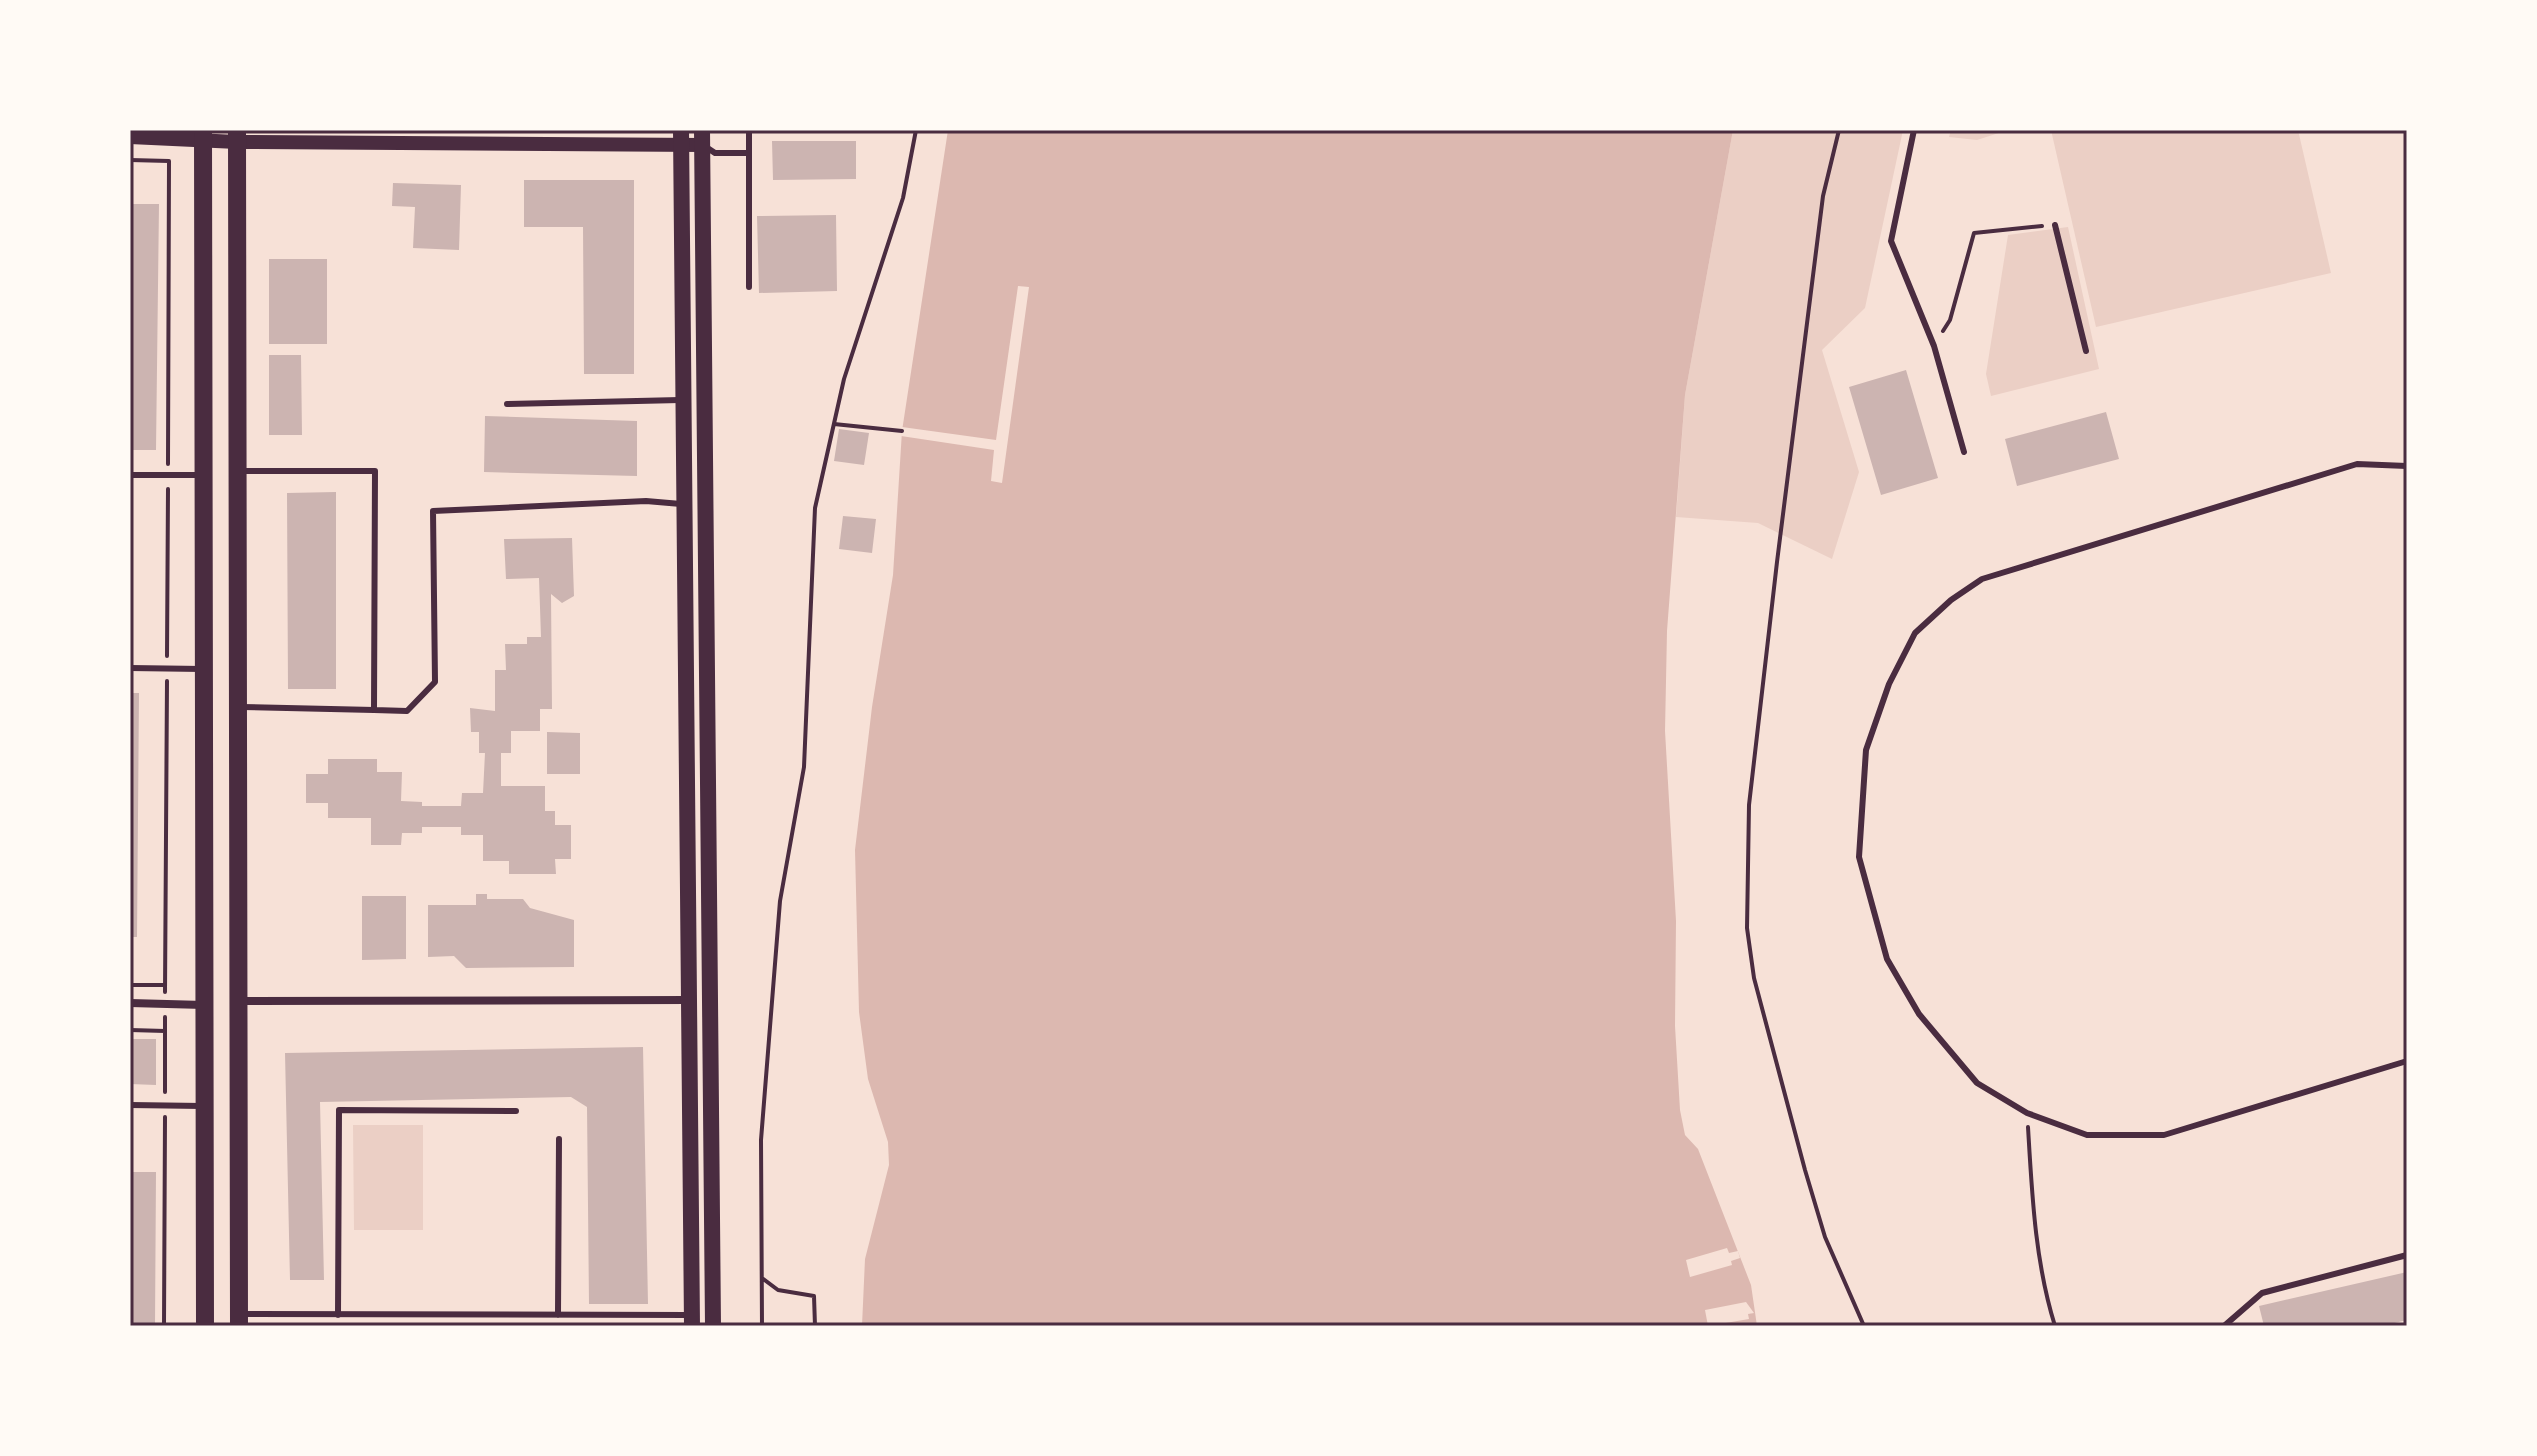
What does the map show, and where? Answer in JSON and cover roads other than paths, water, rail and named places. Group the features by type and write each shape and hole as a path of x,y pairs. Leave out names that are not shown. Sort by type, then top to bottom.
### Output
{"main road":[{"path":"203,135 205,1326"},
{"path":"237,136 239,1320"},
{"path":"682,137 692,1320"},
{"path":"702,138 713,1326"}],"street":[{"path":"130,137 702,138"},
{"path":"238,1001 689,1000"},
{"path":"130,1003 205,1005"}],"lane":[{"path":"749,130 749,287"},
{"path":"1914,130 1891,241 1934,346 1964,452"},
{"path":"702,138 715,153 749,153"},
{"path":"2055,225 2086,351"},
{"path":"507,404 684,400"},
{"path":"2407,466 2357,464 1982,579 1951,600 1915,633 1889,684 1866,750 1859,857 1887,959 1919,1014 1977,1083 2027,1113 2087,1135 2164,1135 2407,1061"},
{"path":"237,471 375,471 374,710"},
{"path":"130,475 204,475"},
{"path":"238,707 407,711 435,682 433,511 646,501 685,505"},
{"path":"130,668 204,669"},
{"path":"130,1105 205,1106"},
{"path":"338,1315 339,1110 516,1111"},
{"path":"558,1315 559,1139"},
{"path":"2224,1326 2262,1293 2407,1255"},
{"path":"239,1320 338,1315 558,1315 692,1320"}]}
